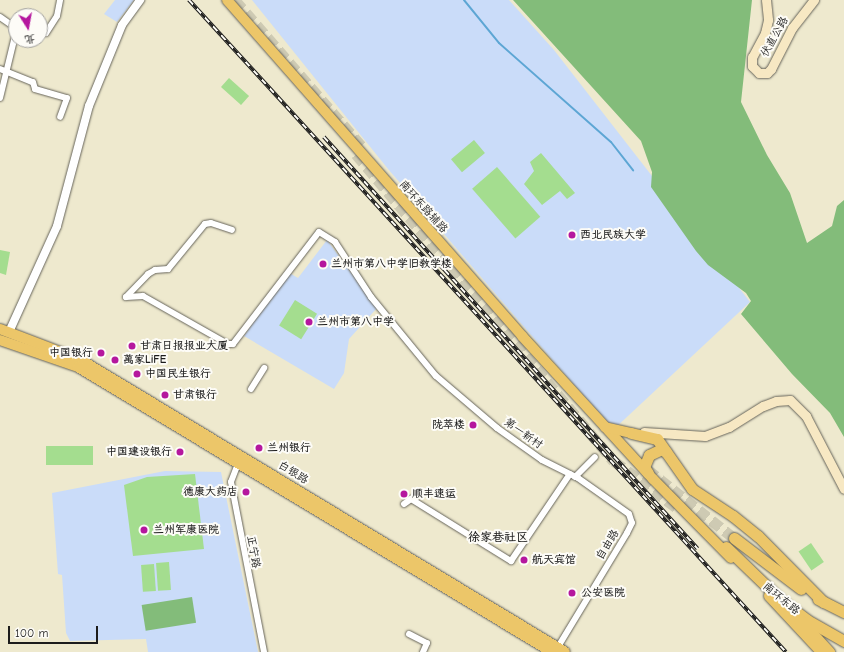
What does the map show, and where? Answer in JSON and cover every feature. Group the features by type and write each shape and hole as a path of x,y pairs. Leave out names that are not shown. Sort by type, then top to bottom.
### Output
{"highway":[{"path":"632,433 657,439 692,489 734,516 758,536 824,602"},
{"path":"648,473 644,467 649,455 662,449 666,452"},
{"name":"南环东路","path":"734,538 798,587 844,612"},
{"name":"南环东路","path":"726,547 782,601 807,620 844,641"},
{"path":"782,601 830,652"}],"main road":[{"name":"南环东路辅路","path":"227,0 513,326 648,473 774,600 799,630"},
{"name":"伏直公路","path":"766,0 768,20 765,33 752,57 752,66 759,73 767,73 771,69 792,28 814,0"},
{"name":"白银路","path":"4,330 81,360 240,459 558,650"},
{"name":"白银路","path":"0,340 78,367 240,459"},
{"path":"605,427 632,433 705,436 729,427 763,406 776,401 790,400 806,416 844,489"},
{"path":"799,630 814,652"},
{"path":"799,630 821,652"}],"street":[{"path":"48,30 57,16 60,0"},
{"path":"4,330 57,226 89,106 122,25 140,0"},
{"path":"0,98 3,71 11,48"},
{"path":"3,71 33,82 35,89 67,98 60,117"},
{"name":"第一新村","path":"232,230 211,223 205,224 168,269 155,270 148,274 126,296 143,296 228,344 233,344 319,232 335,242 371,297 436,376 497,428 542,460 573,475"},
{"path":"251,389 264,368"},
{"path":"404,504 411,499 511,561 573,475 595,457"},
{"name":"正宁路","path":"240,459 231,482 264,652"},
{"name":"自由路","path":"558,650 632,523 625,510 573,475"},
{"path":"409,634 427,643 423,652"}],"shaded area":[{"path":"115,0 134,0 117,22 104,14"},
{"name":"西北民族大学","path":"252,0 509,0 554,50 750,302 613,430 388,169"},
{"name":"兰州市第八中学","path":"327,240 377,308 349,339 344,373 334,389 244,336 288,272 298,278"},
{"name":"兰州军康医院","path":"165,471 221,472 258,652 148,652 146,639 70,641 66,633 62,575 58,574 52,493"}],"green space":[{"path":"513,0 752,0 741,102 767,155 790,193 807,243 832,226 837,206 844,200 844,437 830,413 792,374 741,314 751,301 746,293 708,265 696,251 651,187 652,172 641,141"},
{"path":"229,78 249,96 241,105 221,87"},
{"path":"474,140 485,153 462,172 451,159"},
{"path":"541,153 575,193 567,199 560,191 542,205 524,184 534,171 530,162"},
{"path":"497,167 540,217 515,238 472,189"},
{"path":"0,250 10,252 6,275 0,273"},
{"path":"295,300 317,314 301,339 279,325"},
{"path":"46,446 93,446 93,465 46,465"},
{"path":"195,474 204,549 133,556 124,485 147,477"},
{"path":"811,543 824,562 811,570 799,551"},
{"path":"169,562 171,590 158,591 156,563"},
{"path":"154,564 156,591 143,592 141,565"},
{"path":"192,597 196,623 146,631 142,605"}],"waterway":[{"path":"464,0 499,43 611,142 633,170"}],"tunnel":[{"path":"235,0 363,148"},
{"path":"356,154 614,461 680,510"},
{"path":"647,469 734,538"}],"railway":[{"path":"189,0 786,652"},
{"path":"324,137 698,549"}],"place":[{"name":"西北民族大学","path":"572,235"},
{"name":"兰州市第八中学旧教学楼","path":"323,264"},
{"name":"兰州市第八中学","path":"309,322"},
{"name":"甘肃日报报业大厦","path":"132,346"},
{"name":"中国银行","path":"101,353"},
{"name":"萬家LiFE","path":"115,360"},
{"name":"中国民生银行","path":"137,374"},
{"name":"甘肃银行","path":"165,395"},
{"name":"陇萃楼","path":"473,425"},
{"name":"兰州银行","path":"259,448"},
{"name":"中国建设银行","path":"180,452"},
{"name":"德康大药店","path":"246,492"},
{"name":"顺丰速运","path":"404,494"},
{"name":"兰州军康医院","path":"144,530"},
{"name":"航天宾馆","path":"524,560"},
{"name":"公安医院","path":"572,593"}],"district":[{"name":"徐家巷社区","path":"498,538"}]}
